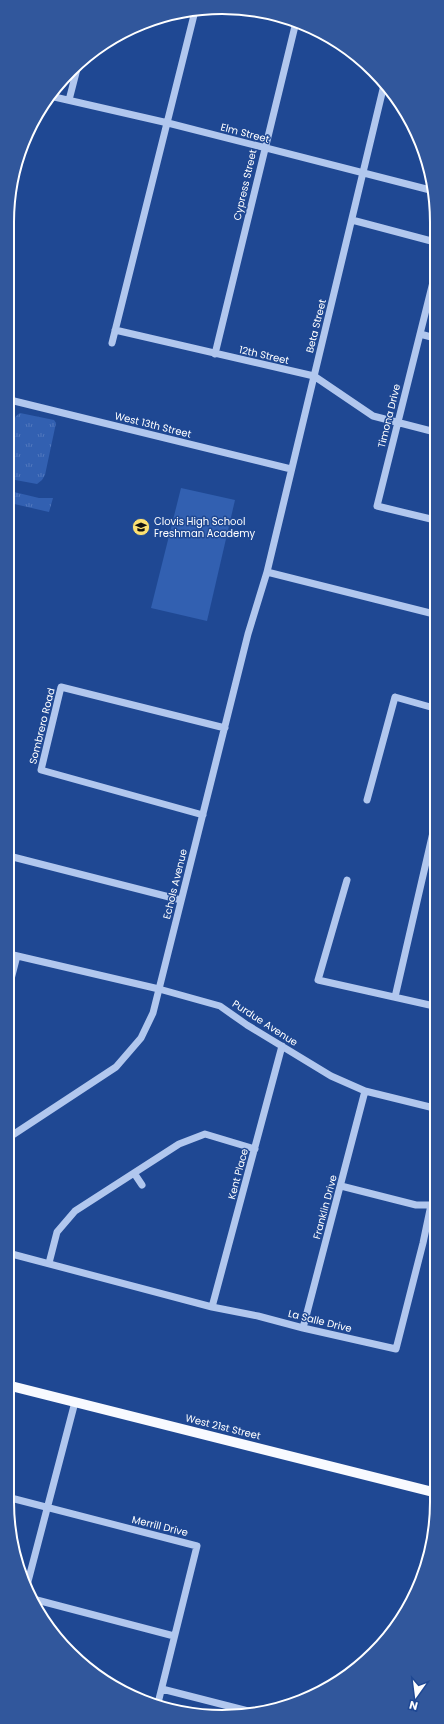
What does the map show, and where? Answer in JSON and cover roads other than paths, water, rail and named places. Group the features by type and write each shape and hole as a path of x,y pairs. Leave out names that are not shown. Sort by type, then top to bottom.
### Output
{"main road":[{"name":"West 21st Street","path":"14,1387 430,1491"}],"street":[{"path":"112,343 168,123 193,16"},
{"name":"Cypress Street","path":"216,354 264,149 295,27"},
{"path":"69,100 76,74"},
{"name":"Beta Street","path":"267,572 290,469 364,173 383,90"},
{"name":"Elm Street","path":"55,97 168,123 264,149 427,189"},
{"path":"352,220 430,241"},
{"name":"Timona Drive","path":"430,294 377,506 430,519"},
{"name":"12th Street","path":"116,330 314,376 373,416 430,431"},
{"path":"420,334 430,337"},
{"name":"West 13th Street","path":"14,401 290,469"},
{"path":"267,572 430,613"},
{"name":"Echols Avenue","path":"14,1134 116,1067 141,1038 153,1013 248,634 267,572"},
{"name":"Sombrero Road","path":"202,815 41,770 61,687 225,728"},
{"path":"367,800 395,697 430,707"},
{"path":"395,997 430,846"},
{"path":"14,857 181,900"},
{"path":"347,880 318,980 430,1005"},
{"name":"Purdue Avenue","path":"14,955 159,989 220,1006 331,1076 365,1091 430,1107"},
{"path":"14,968 17,956"},
{"name":"Kent Place","path":"212,1307 282,1046"},
{"name":"Franklin Drive","path":"303,1328 365,1091"},
{"path":"49,1263 58,1232 75,1211 178,1144 205,1134 255,1149"},
{"path":"134,1173 142,1185"},
{"name":"La Salle Drive","path":"341,1186 416,1205 430,1205"},
{"name":"La Salle Drive","path":"14,1254 212,1307 258,1316 303,1328 396,1349 430,1210"},
{"path":"29,1579 75,1402"},
{"name":"Merrill Drive","path":"14,1499 197,1546 159,1700"},
{"path":"39,1601 174,1636"},
{"path":"162,1689 241,1709"}],"place":[{"name":"Clovis High School Freshman Academy","path":"141,527"}]}
